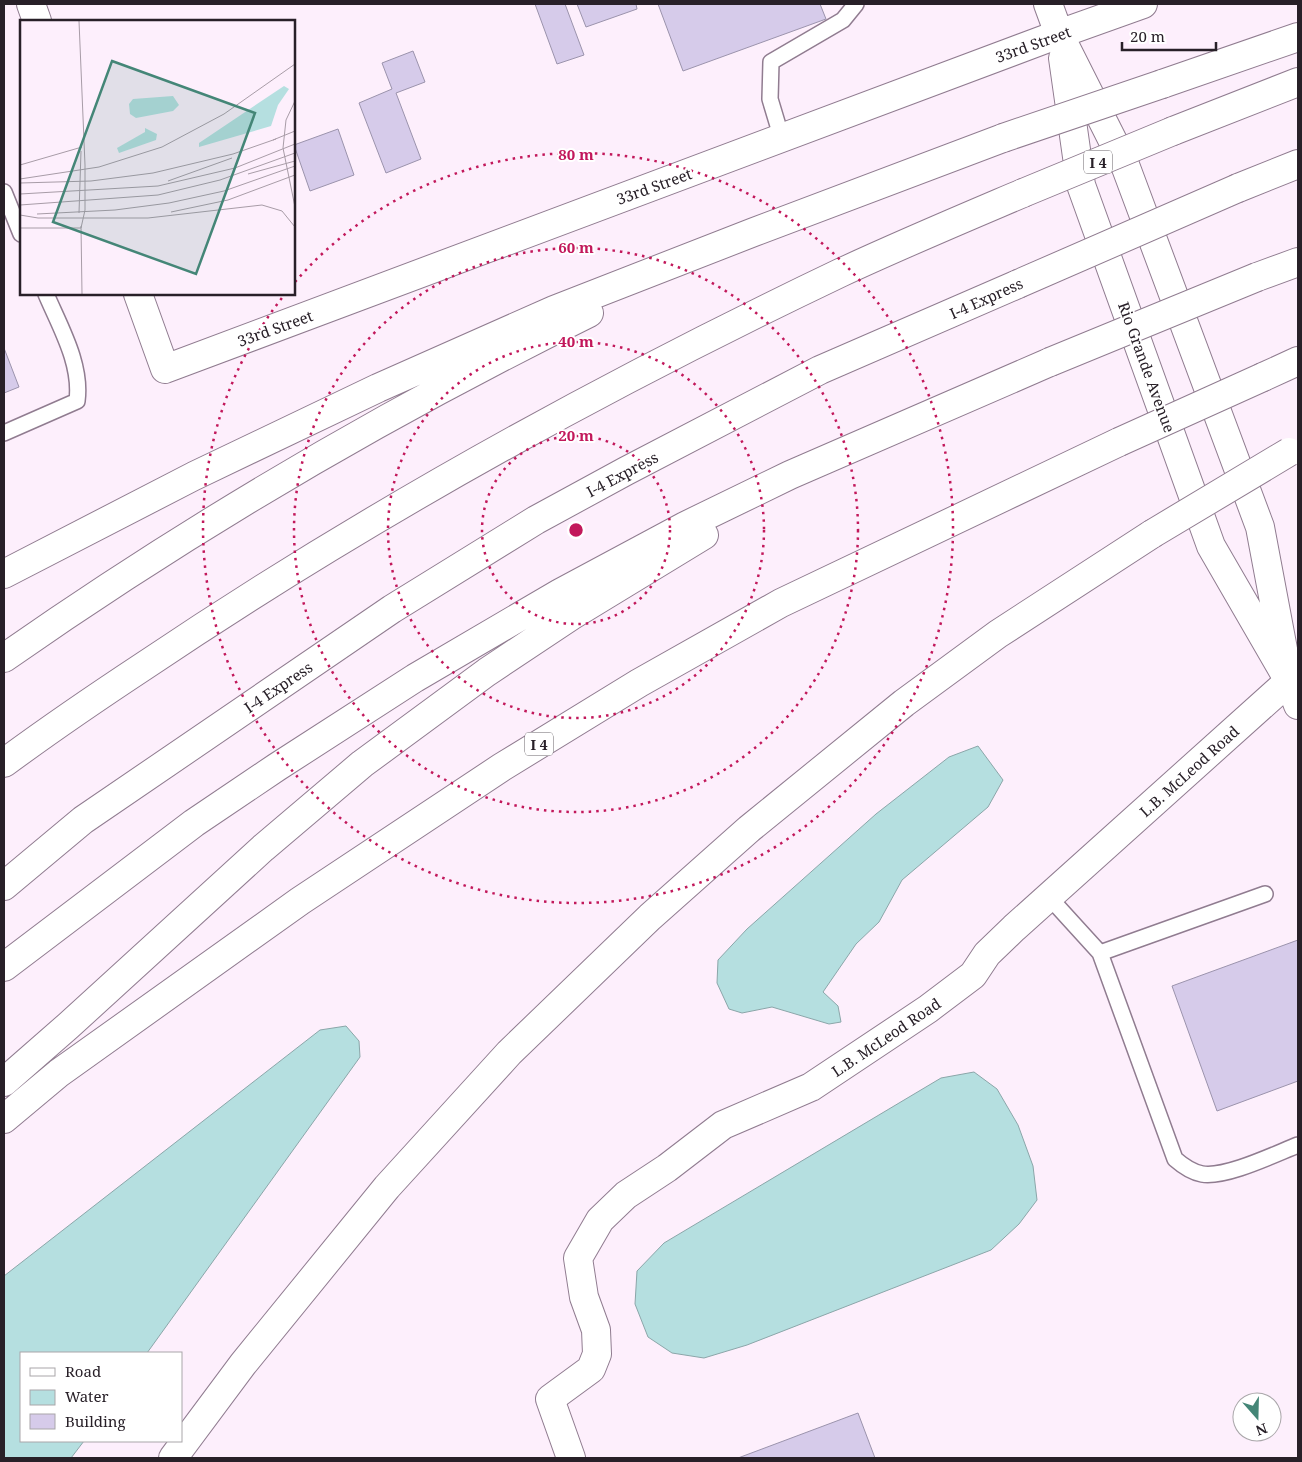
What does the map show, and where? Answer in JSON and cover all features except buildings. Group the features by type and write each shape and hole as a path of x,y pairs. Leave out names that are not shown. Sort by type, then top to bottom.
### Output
{"main road":[{"path":"31,4 37,20"},
{"name":"Rio Grande Avenue","path":"1048,4 1059,34 1124,165 1260,526 1295,687"},
{"name":"33rd Street","path":"138,295 165,369 1143,4"},
{"name":"Rio Grande Avenue","path":"1059,34 1081,185 1211,546 1295,687"},
{"path":"4,574 194,476 378,388 554,310 1003,138 1298,37"},
{"name":"I 4","path":"4,762 215,618 365,526 503,446 720,332 842,272 1023,193 1298,82"},
{"name":"I-4 Express","path":"4,886 83,820 392,610 536,520 820,370 1238,188 1298,164"},
{"path":"4,658 96,595 295,473 365,433 532,342 754,232"},
{"path":"4,967 194,823 276,767 415,678 560,593 685,526 790,475 1050,362 1298,262"},
{"name":"I 4","path":"4,1119 59,1073 300,901 502,767 639,683 781,603 1119,442 1298,361"},
{"path":"4,1082 263,848 354,770 464,689 571,616 698,539 797,482 901,427"},
{"path":"173,1458 243,1364 387,1187 510,1053 637,930 749,829 904,703 998,634 1152,534 1294,449"},
{"name":"L.B. McLeod Road","path":"571,1458 550,1399 591,1370 596,1354 596,1330 584,1297 578,1258 600,1220 626,1195 667,1168 724,1125 811,1088 928,1009 973,975 987,954 1049,897 1295,687"},
{"path":"4,872 83,820"}],"lane":[{"path":"782,138 770,99 771,62 842,20 856,4"},
{"path":"4,192 20,232"},
{"path":"4,433 77,402 78,391 74,359 46,295"},
{"path":"1100,954 1265,894"},
{"path":"1049,897 1100,954 1175,1159 1186,1168 1203,1174 1227,1172 1298,1144"}],"water":[{"path":"978,746 1003,780 988,807 902,880 879,922 856,944 823,992 838,1006 841,1022 829,1024 772,1007 742,1013 729,1009 717,983 718,960 747,929 876,814 949,757"},
{"path":"346,1026 359,1041 360,1057 148,1352 20,1352 20,1442 83,1442 71,1458 4,1458 4,1276 320,1030"},
{"path":"974,1072 997,1089 1018,1125 1033,1166 1037,1200 1019,1224 991,1250 747,1345 704,1358 672,1353 648,1337 635,1304 637,1271 664,1243 941,1078"}]}
